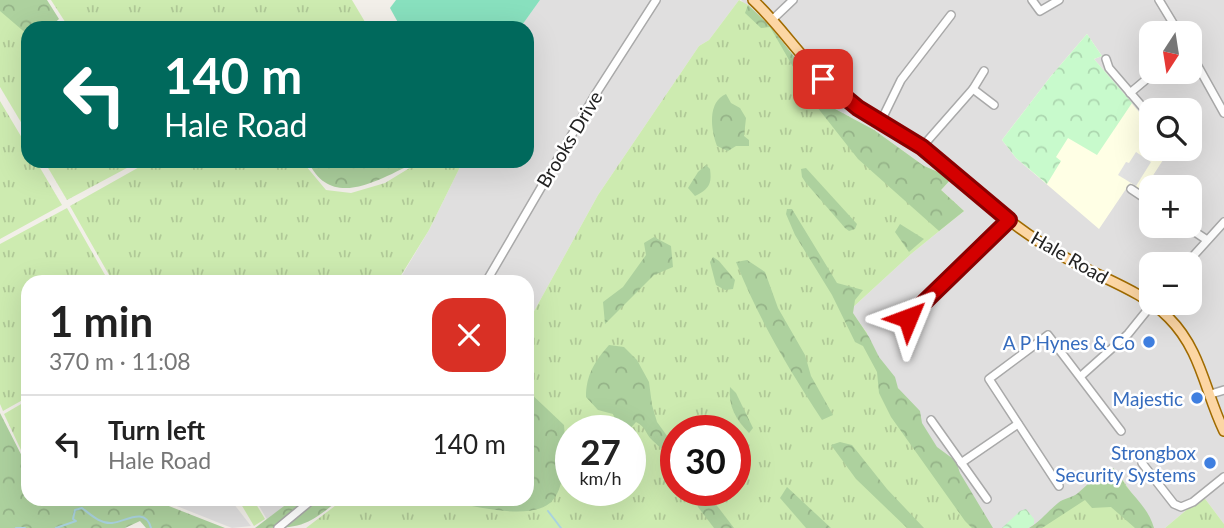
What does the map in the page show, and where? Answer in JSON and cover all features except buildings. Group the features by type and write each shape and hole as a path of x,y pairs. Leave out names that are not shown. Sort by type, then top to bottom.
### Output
{"main road":[{"name":"Hale Road","path":"753,0 773,19 823,79 858,108 922,147 1009,220 1074,263 1139,296"},
{"name":"Hale Road","path":"1167,315 1189,343 1224,432"}],"street":[{"name":"Brooks Drive","path":"490,275 595,95 656,0"},
{"path":"773,19 793,0"},
{"path":"1032,0 1040,11 1059,0"},
{"path":"1159,0 1172,21"},
{"path":"881,121 901,80 951,15"},
{"path":"1106,59 1109,68 1139,103"},
{"path":"922,147 985,71"},
{"path":"1202,74 1224,113"},
{"path":"1130,93 1141,84"},
{"path":"972,89 994,106"},
{"path":"1131,189 1139,194"},
{"path":"908,318 1009,220"},
{"path":"1196,252 1224,222"},
{"path":"1202,237 1207,240"},
{"path":"1081,376 1128,334 1143,315"},
{"path":"1059,486 989,379 1048,335 1121,431"},
{"path":"1211,394 1224,390"},
{"path":"931,421 987,499"},
{"path":"961,463 1018,424"},
{"path":"1142,463 1174,504 1181,508 1193,502 1224,477"},
{"path":"278,528 305,506"}],"shaded area":[{"path":"540,0 739,0 709,40 699,46 598,195 534,311 534,275 402,275 429,230 460,168 534,168 534,21 525,21"},
{"path":"741,0 1224,0 1224,524 1203,496 1165,528 991,528 944,461 868,340 867,333 850,310 911,254 964,211 941,190 952,178 924,166 874,130 835,109"},
{"path":"1087,34 1102,56 1094,59 1139,112 1139,161 1162,161 1153,175 1139,175 1139,189 1130,183 1099,229 1016,158 1002,140"},
{"path":"1136,152 1139,154 1139,161 1151,162 1143,175 1139,175 1136,186 1118,175 1126,162 1129,163"},
{"path":"177,506 235,506 251,526 232,528"},
{"path":"259,506 303,506 272,528"}],"green space":[{"path":"0,0 47,0 59,19 21,21 21,29 0,11"},
{"path":"51,0 352,0 364,21 64,21"},
{"path":"396,0 540,0 525,21 397,21 390,8"},
{"path":"739,0 748,5 770,26 835,109 874,130 924,166 952,178 941,190 964,211 911,254 850,310 867,333 868,340 897,391 991,528 306,528 335,506 534,506 534,311 598,195 699,46 709,40"},
{"path":"748,5 770,26 835,109 874,130 924,166 952,178 941,190 964,211 939,231 858,159 806,93 770,27 761,28 745,13"},
{"path":"3,6 21,23 21,122 0,87 0,11"},
{"path":"1087,34 1102,56 1094,59 1132,103 1097,155 1068,138 1056,157 1061,161 1047,184 1016,158 1002,140"},
{"path":"726,94 746,118 744,136 749,140 749,146 736,146 728,151 717,146 712,125 716,103"},
{"path":"0,101 21,136 21,168 40,168 62,205 0,239"},
{"path":"706,165 710,169 710,182 704,191 695,196 688,188"},
{"path":"48,168 127,168 67,200"},
{"path":"138,168 308,168 326,190 351,193 385,183 410,168 460,168 429,230 401,275 109,275 70,206"},
{"path":"312,168 404,168 374,182 344,188 330,185 318,177"},
{"path":"806,168 857,224 855,229 849,231 845,228 806,183 801,169"},
{"path":"67,208 105,275 21,275 21,401 3,411 0,404 0,244"},
{"path":"787,209 792,209 837,283 863,290 855,300 853,313 879,357 895,377 898,388 920,411 922,423 937,447 956,461 960,473 993,528 972,528 965,521 891,417 879,393 877,372 863,346 855,342 832,295 795,235 786,214"},
{"path":"900,224 924,239 909,252 895,232"},
{"path":"654,237 671,246 673,267 654,275 605,324 603,302 623,287 646,255 644,243"},
{"path":"713,257 735,280 733,289 725,290 716,285 710,262"},
{"path":"747,260 765,272 778,308 805,355 811,376 833,415 822,420 775,343 736,262"},
{"path":"609,345 624,347 637,360 649,382 652,405 660,426 660,447 646,431 646,415 613,415 598,410 586,397 592,369"},
{"path":"730,387 747,415 736,415 730,400"},
{"path":"534,397 555,416 555,497 540,508 527,511 475,506 534,506"},
{"path":"21,404 21,450 4,414"},
{"path":"0,413 21,454 21,506 169,506 225,528 146,528 140,521 125,528 0,528"},
{"path":"840,442 852,445 887,489 924,528 907,528 856,479 831,445"},
{"path":"1106,468 1113,468 1117,472 1146,510 1154,528 1135,528 1111,507 1092,508 1085,500 1042,528 1029,528 1058,503 1078,493"},
{"path":"1117,471 1154,528 1034,528"},
{"path":"787,487 831,528 806,528 780,498"},
{"path":"1203,496 1224,524 1224,528 1165,528"},
{"path":"242,506 257,506 265,519 254,526"},
{"path":"284,506 331,506 301,524 282,528 255,528"},
{"path":"717,506 734,528 714,528 698,507"},
{"path":"1026,509 1034,519 1034,524 1028,528 1002,528 1020,511"}],"waterway":[{"path":"56,528 76,521 73,519 75,510 82,508 108,523 139,516 148,521 151,528"},
{"path":"548,511 561,528"},
{"path":"16,528 25,528"}],"place":[{"name":"A P Hynes & Co","path":"1149,342"},
{"name":"Majestic","path":"1197,398"},
{"name":"Strongbox Security Systems","path":"1210,463"}],"route":[{"path":"823,79 858,108 922,147 1009,220 908,318"}]}
